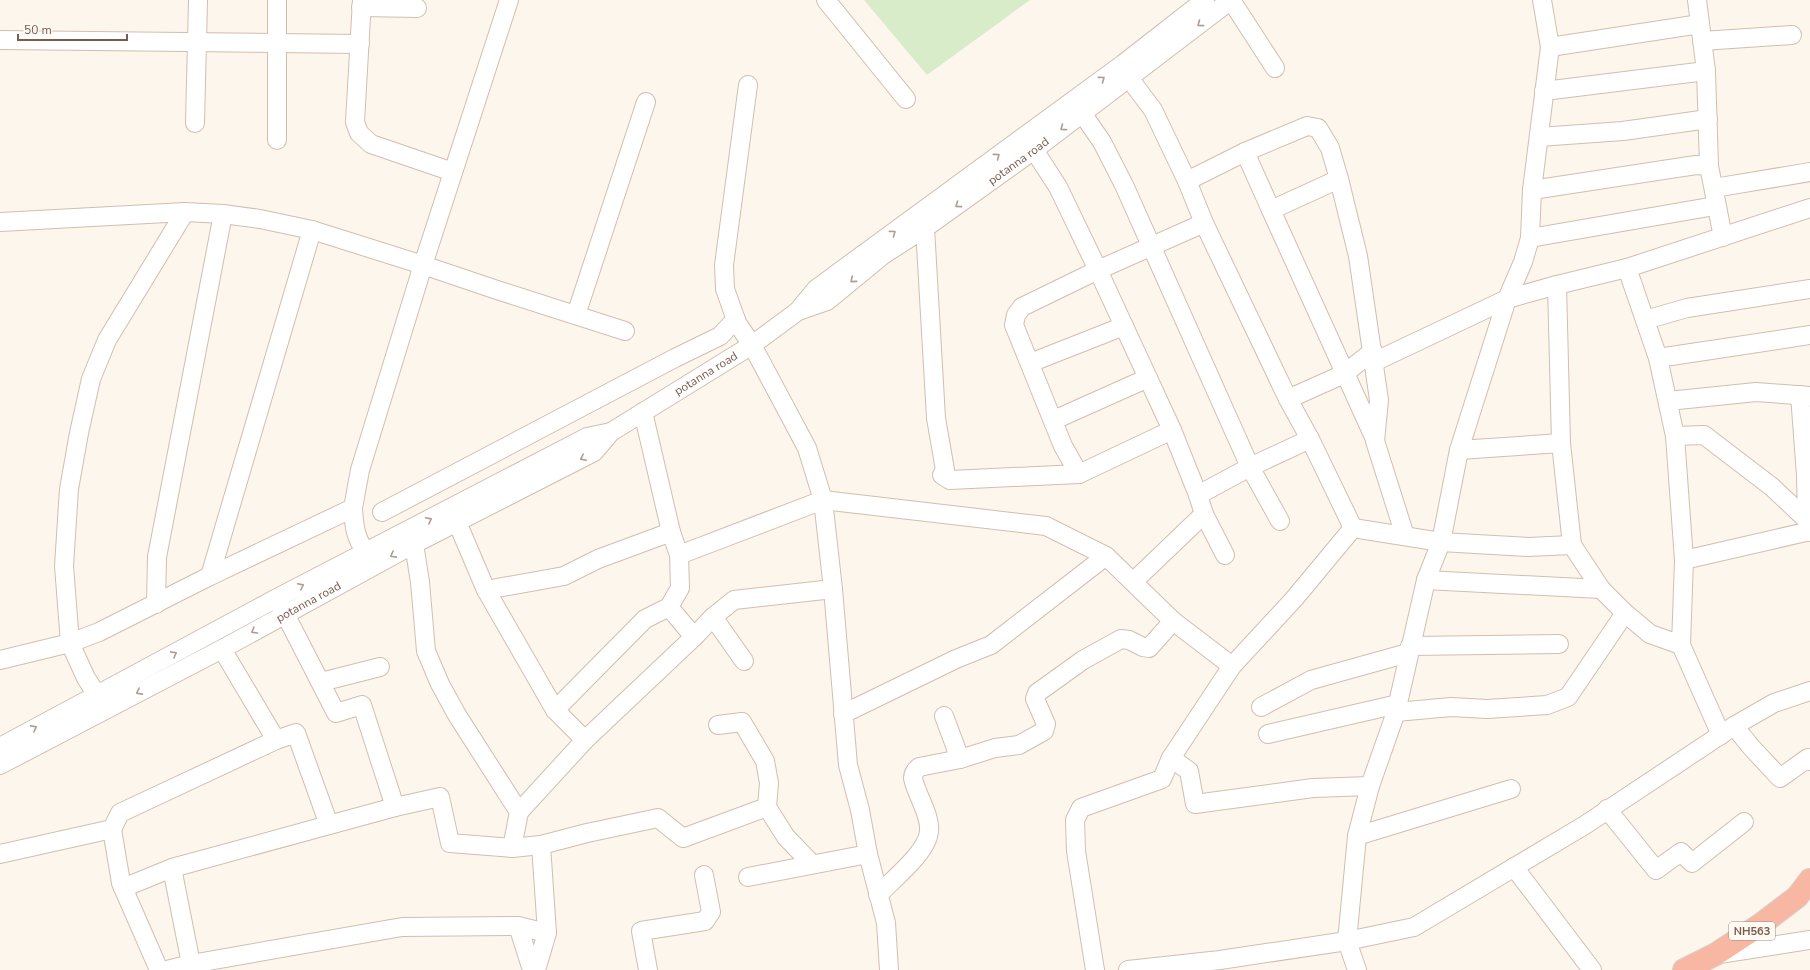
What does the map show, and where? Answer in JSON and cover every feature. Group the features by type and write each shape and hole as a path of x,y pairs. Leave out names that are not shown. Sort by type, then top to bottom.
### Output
{"highway":[{"name":"NH563","path":"1684,970 1716,954 1760,925 1797,897 1810,880"}],"street":[{"path":"195,123 198,0"},
{"path":"277,0 277,140"},
{"path":"360,543 353,508 360,470 423,265 509,0"},
{"path":"826,0 906,98"},
{"name":"potanna road","path":"798,311 816,289 1123,64 1205,0"},
{"path":"1231,0 1275,68"},
{"name":"potanna road","path":"0,747 91,687 280,606 414,544 594,452 611,432 643,412 742,330 827,301 883,254 926,228 1034,150 1231,0"},
{"path":"1357,970 1347,941 1357,836 1370,786 1397,708 1409,649 1426,580 1440,542 1459,450 1507,299 1523,262 1530,238 1532,190 1550,47 1542,0"},
{"path":"1697,0 1706,71 1709,166 1714,188 1715,206 1723,237"},
{"path":"416,8 362,3 355,122 359,133 371,144 453,172"},
{"path":"1550,47 1701,32 1792,35"},
{"path":"0,40 360,44"},
{"path":"1544,91 1706,71"},
{"path":"1129,78 1153,110 1187,181 1204,223 1288,399 1310,439 1353,528"},
{"path":"748,85 724,265 725,289 742,330 807,448 823,500 833,589 848,765 860,810 868,854 886,923 889,970"},
{"path":"576,315 646,102"},
{"path":"1082,113 1102,142 1151,246 1250,467 1280,521"},
{"path":"1539,137 1623,130 1708,119"},
{"path":"1187,181 1244,152 1307,126 1318,128 1330,148 1340,179 1379,357 1379,400 1375,441"},
{"path":"1034,150 1058,187 1098,270 1172,430 1204,514 1225,555"},
{"path":"1244,152 1344,374 1362,409 1375,441 1405,536"},
{"path":"1532,190 1696,165 1709,166"},
{"path":"1714,188 1810,172"},
{"path":"1271,210 1340,179"},
{"path":"1530,238 1715,206"},
{"path":"1288,399 1507,299 1556,285 1627,268 1810,208"},
{"path":"0,222 185,212 223,214 260,219 312,230 625,331"},
{"path":"91,687 70,643 64,566 69,489 91,379 106,340 185,212"},
{"path":"156,604 157,557 223,214"},
{"path":"1079,474 1063,446 1054,420 1014,325 1016,315 1022,307 1098,270 1204,223"},
{"path":"926,228 936,418 945,470 942,475 950,480 1079,474 1172,430"},
{"path":"210,576 312,230"},
{"path":"1627,268 1658,358 1675,436 1684,560 1681,645 1727,731 1752,748 1780,778 1808,758 1810,761"},
{"path":"1556,285 1561,443 1572,545 1601,589 1625,613 1650,634 1681,645"},
{"path":"1645,320 1687,308 1810,289"},
{"path":"1030,363 1124,326"},
{"path":"382,512 671,360 720,336 742,330"},
{"path":"1658,358 1810,335"},
{"path":"1054,420 1148,378"},
{"path":"1668,401 1756,392 1805,395 1806,475 1809,528"},
{"path":"556,710 646,619 669,607 680,588 679,556 671,532 643,412"},
{"name":"potanna road","path":"0,765 222,648 280,606 360,543 587,437 611,432"},
{"path":"1675,436 1704,435 1772,487 1809,528"},
{"path":"1198,495 1250,467 1310,439"},
{"path":"1459,450 1561,443"},
{"path":"679,556 823,500 1046,526 1106,556 1173,621 1232,666"},
{"path":"0,660 70,643 99,632 210,576 353,508"},
{"path":"1133,582 1204,514"},
{"path":"457,522 486,590 556,710 585,740"},
{"path":"1353,528 1440,542 1528,547 1572,545"},
{"path":"1095,970 1076,851 1075,820 1081,808 1162,779 1171,758 1232,666 1294,599 1353,528"},
{"path":"1684,560 1809,528"},
{"path":"486,590 564,576 598,559 671,532"},
{"path":"414,544 420,582 426,651 440,684 457,715 519,812"},
{"path":"843,714 956,659 991,645 1106,556"},
{"path":"1426,580 1601,589"},
{"path":"512,848 519,812 585,740 694,638 713,616 734,600 833,589"},
{"path":"280,606 336,713 362,705 395,807"},
{"path":"669,607 694,638"},
{"path":"1268,734 1397,708 1451,707 1487,709 1547,705 1568,697 1625,613"},
{"path":"713,616 744,661"},
{"path":"878,895 912,861 924,844 929,831 924,806 913,777 914,772 919,767 960,759 995,748 1019,745 1044,731 1046,724 1035,699 1037,693 1083,660 1121,639 1129,640 1149,648 1173,621"},
{"path":"1261,707 1311,680 1409,649 1558,644"},
{"path":"222,648 276,740"},
{"path":"321,682 380,667"},
{"path":"1128,970 1221,965 1414,927 1585,825 1727,731 1774,703 1810,691"},
{"path":"944,716 960,759"},
{"path":"718,725 742,722 765,761 769,783 767,807 786,836 812,864"},
{"path":"159,970 123,888 112,829 120,813 276,740 296,733 329,825"},
{"path":"1171,758 1188,771 1195,804 1313,788 1370,786"},
{"path":"1357,836 1511,789"},
{"path":"123,888 172,868 395,807 440,797 450,843 512,848 541,845 587,833 658,818 682,838 767,807"},
{"path":"1607,809 1656,870 1681,852 1692,863 1744,822"},
{"path":"0,854 112,829"},
{"path":"536,970 546,934 541,845"},
{"path":"748,877 868,854"},
{"path":"1514,867 1592,970"},
{"path":"172,868 192,964"},
{"path":"648,970 641,931 704,921 711,912 704,875"},
{"path":"168,970 192,964 402,927 518,926 546,934"},
{"path":"518,926 532,970"},
{"path":"1716,954 1810,940"}],"green space":[{"path":"864,0 1030,0 927,75"}]}
